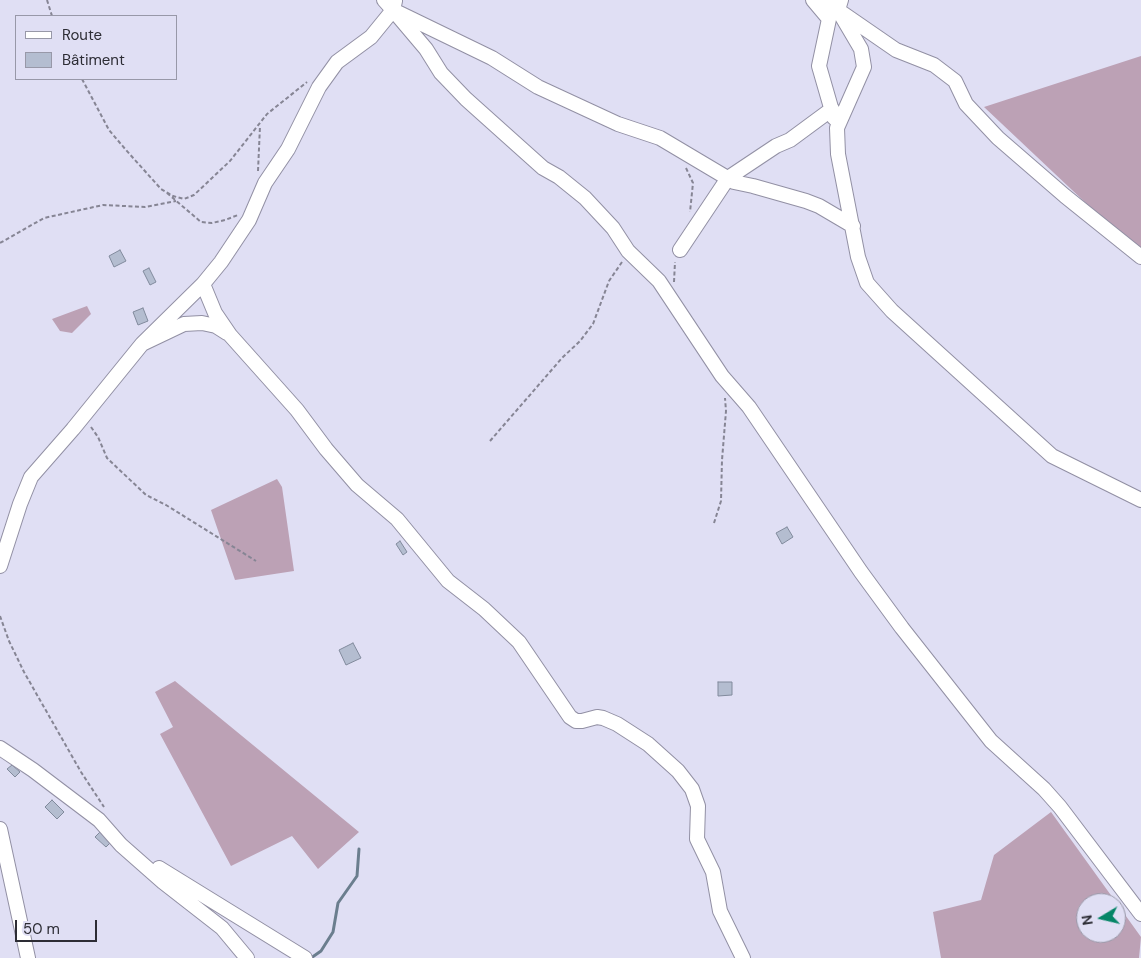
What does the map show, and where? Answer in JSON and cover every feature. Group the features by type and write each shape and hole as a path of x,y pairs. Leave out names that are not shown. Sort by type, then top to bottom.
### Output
{"street":[{"path":"813,0 829,19 819,66 837,128 838,154 862,274 866,283 892,311 1052,456 1141,500"},
{"path":"391,3 492,58 538,87 618,124 660,138 734,182 819,206 853,226"},
{"path":"391,3 441,72 466,99 543,168 559,177 585,198 613,228 628,252 658,281 722,376 749,407 861,572 902,628 991,741 1044,789 1060,807 1141,914"},
{"path":"0,566 30,477 84,417 142,344 203,284 221,262 249,220 265,183 288,149 320,87 337,62 371,37 391,3"},
{"path":"836,3 861,49 864,67 837,128"},
{"path":"836,3 896,50 934,65 955,81 966,104 998,138 1065,196 1141,257"},
{"path":"680,250 728,178 776,146 790,140 832,109"},
{"path":"203,284 215,313 230,335 297,410 326,449 357,485 397,519 448,581 484,609 520,642 570,717 576,721 597,717 617,724 648,744 678,771 692,789 698,806 698,839 713,872 720,911 743,958"},
{"path":"142,344 184,324 202,323 216,326 230,335"},
{"path":"0,748 33,770 99,820 121,846 222,928 247,958"},
{"path":"0,829 28,958"},
{"path":"121,846 126,844 168,874 305,958"}],"path":[{"path":"47,0 52,15"},
{"path":"161,189 172,196 184,199 194,195 230,161 267,114 314,77"},
{"path":"83,80 109,130 161,189 201,222 212,223 240,214"},
{"path":"258,175 260,124"},
{"path":"0,243 44,218 103,205 145,207 176,201"},
{"path":"490,441 541,385 562,358 580,341 592,324 610,281 628,252"},
{"path":"714,523 721,501 726,411 722,376"},
{"path":"84,417 98,437 107,458 146,495 256,561"},
{"path":"0,616 9,641 24,672 81,772 103,805 106,812 99,820"}],"shaded area":[{"path":"1141,56 1141,255 984,107"},
{"path":"87,306 91,314 72,333 60,331 52,319"},
{"path":"277,479 282,487 294,571 235,580 211,510"},
{"path":"175,681 359,832 318,869 292,836 231,866 160,734 173,727 155,692"},
{"path":"1051,812 1109,893 1076,893 1076,943 1126,943 1126,916 1141,937 1139,958 941,958 933,912 981,900 994,855"}],"building":[{"path":"120,250 126,261 114,267 109,256"},
{"path":"149,268 156,282 150,285 143,271"},
{"path":"143,308 148,321 138,325 133,312"},
{"path":"787,527 793,537 782,544 776,533"},
{"path":"400,541 407,552 403,555 396,544"},
{"path":"353,643 361,658 346,665 339,650"},
{"path":"718,682 732,682 732,695 718,696"},
{"path":"12,765 20,772 15,777 7,769"},
{"path":"52,800 64,812 57,819 45,807"},
{"path":"100,832 111,842 106,847 95,837"}],"waterway":[{"path":"311,958 321,951 333,932 338,903 357,876 359,849"}]}
